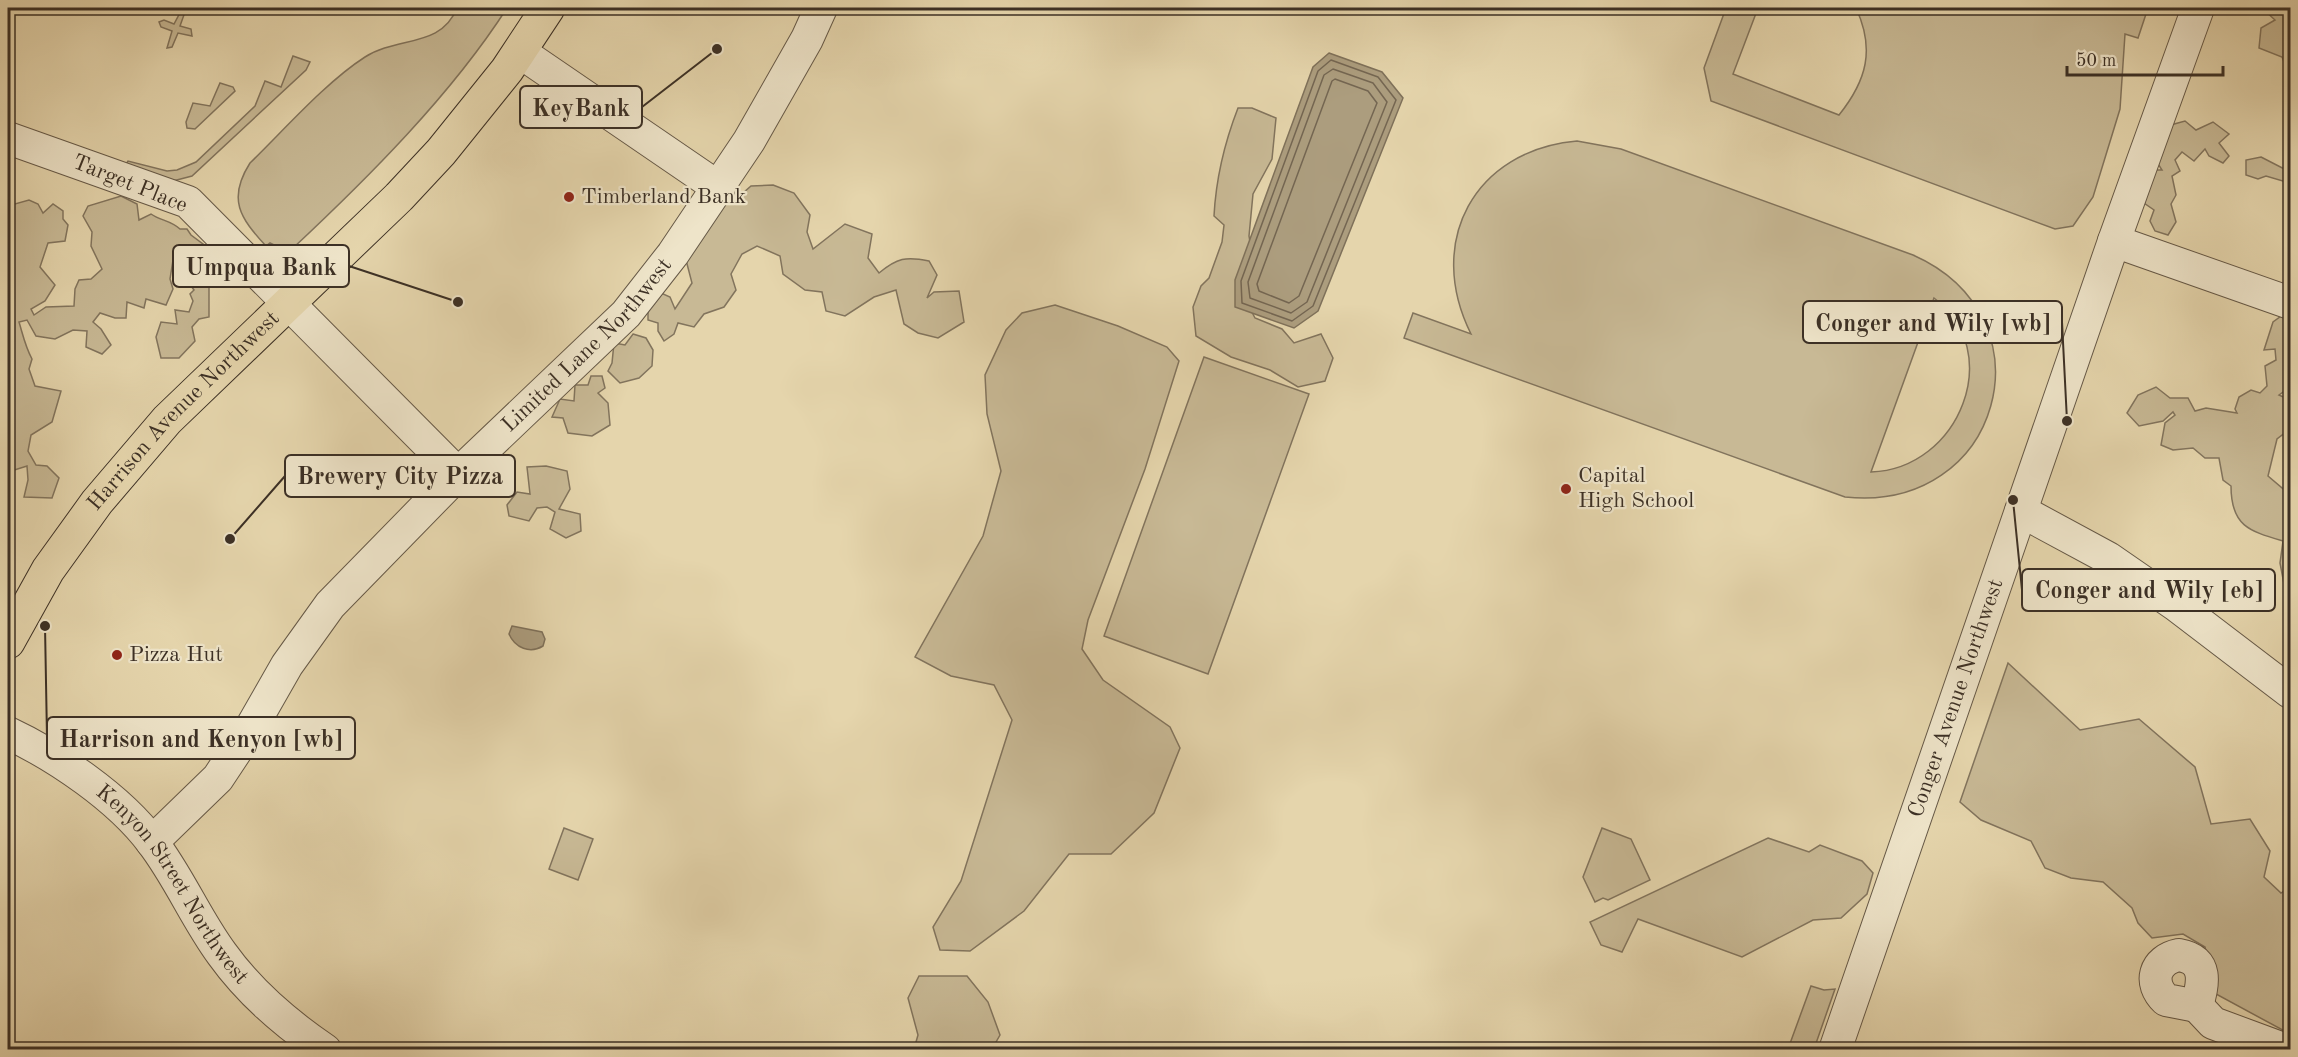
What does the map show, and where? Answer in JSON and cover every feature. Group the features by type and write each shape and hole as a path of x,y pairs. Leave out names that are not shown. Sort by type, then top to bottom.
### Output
{"main road":[{"name":"Harrison Avenue Northwest","path":"8,642 48,570 97,502 167,420 399,197 441,152 520,52 548,8"}],"street":[{"name":"Limited Lane Northwest","path":"152,842 218,778 251,728 287,665 330,605 458,474 626,314 673,254 719,188 807,39 821,8"},
{"name":"Conger Avenue Northwest","path":"1834,1050 2114,241 2198,8"},
{"path":"520,52 719,188"},
{"name":"Target Place","path":"8,138 188,202 458,474"},
{"path":"2114,241 2290,303"},
{"path":"2021,511 2108,558 2176,605 2290,692"},
{"name":"Kenyon Street Northwest","path":"8,733 87,782 135,823 152,842 221,954 260,1000 291,1027 325,1050"},
{"path":"2197,1006 2213,1023 2286,1050"}],"shaded area":[{"path":"457,8 507,8 485,40 434,104 350,194 292,249 280,248 270,243 266,246 243,217 238,198 239,187 250,163 320,93 350,67 378,51 430,36 441,30 450,21"},
{"path":"1726,8 1758,8 1733,74 1839,115 1856,89 1865,64 1865,37 1856,8 2148,8 2138,38 2125,34 2120,109 2093,197 2073,226 2055,229 1711,101 1704,68"},
{"path":"2262,8 2290,8 2290,76 2282,57 2259,48 2261,28 2275,20"},
{"path":"182,9 185,12 180,26 191,29 192,36 178,33 172,47 167,48 172,31 161,27 159,22 164,20 174,24"},
{"path":"293,56 310,62 306,70 192,176 173,181 126,164 128,161 167,171 177,170 196,162 255,106 265,81 281,87"},
{"path":"220,83 233,87 235,91 195,129 187,128 186,122 193,103 210,106"},
{"path":"1238,108 1252,108 1276,118 1272,159 1253,194 1249,236 1255,271 1243,295 1255,318 1282,329 1294,343 1321,334 1333,358 1325,381 1298,387 1270,370 1231,357 1196,336 1193,307 1201,286 1209,278 1222,242 1224,225 1214,216 1217,188 1225,148"},
{"path":"2185,121 2196,130 2213,122 2229,134 2219,143 2229,156 2223,163 2209,156 2205,149 2194,161 2182,152 2175,160 2180,171 2172,176 2176,195 2171,204 2176,222 2168,235 2155,231 2150,221 2154,210 2141,201 2151,170 2162,170 2153,156 2167,126"},
{"path":"1577,141 1621,149 1913,255 1957,284 1984,322 1995,364 1991,406 1973,445 1941,475 1899,494 1845,497 1404,338 1413,313 1471,334 1458,300 1454,266 1457,235 1468,206 1486,182 1511,162 1541,148","holes":["1934,298 1956,321 1967,347 1969,376 1963,404 1949,430 1929,451 1902,466 1871,472"]},
{"path":"2261,157 2290,172 2290,183 2266,176 2258,179 2246,175 2246,160"},
{"path":"773,185 794,193 810,215 807,232 813,249 845,224 872,234 868,258 879,273 897,261 914,259 929,261 937,275 927,298 934,292 959,291 964,322 938,338 918,333 904,324 896,290 874,297 845,316 826,311 822,292 805,290 783,274 780,256 757,246 742,254 731,274 736,290 724,307 704,314 694,327 678,323 674,334 664,341 658,331 658,323 648,320 648,300 659,292 670,297 675,309 692,283 686,260 715,202 735,200 751,186"},
{"path":"121,196 137,204 139,220 151,214 180,229 187,229 191,235 211,250 214,264 218,266 222,277 209,285 209,317 199,319 192,327 195,341 179,358 161,358 156,337 161,322 177,324 175,310 189,312 193,301 190,294 194,290 188,282 192,272 184,266 185,256 174,254 170,279 173,289 166,305 146,299 144,308 127,302 126,318 115,318 100,313 93,322 101,329 111,345 102,354 86,347 87,331 73,330 55,339 36,336 27,320 19,322 32,359 29,369 35,386 61,391 52,422 31,435 28,451 36,465 47,466 59,478 52,498 24,497 28,480 27,466 8,472 8,213 11,205 29,200 38,204 43,213 53,204 63,211 63,219 68,225 65,241 48,243 40,267 55,285 45,301 31,309 34,315 46,307 74,306 75,289 79,280 91,279 102,269 91,246 92,232 83,216 88,206"},
{"path":"1055,305 1118,326 1167,347 1179,361 1145,469 1088,620 1082,649 1103,680 1170,727 1180,748 1154,813 1111,854 1069,854 1024,911 970,951 940,950 933,927 961,881 1012,720 994,685 951,676 915,657 983,536 1001,471 987,414 985,375 1006,330 1022,313"},
{"path":"2284,314 2290,315 2290,387 2279,395 2290,400 2290,429 2277,439 2268,476 2288,493 2290,491 2290,588 2284,584 2280,563 2283,541 2252,530 2238,518 2234,510 2231,486 2223,480 2219,458 2205,458 2193,448 2173,450 2161,445 2165,423 2175,415 2173,412 2163,421 2139,426 2127,413 2138,395 2156,387 2170,398 2188,398 2195,411 2206,408 2237,413 2235,409 2239,397 2251,390 2260,393 2267,386 2265,366 2276,360 2275,349 2264,350 2273,322"},
{"path":"633,334 646,338 653,350 652,366 639,378 620,383 608,371 612,363 614,343 625,345"},
{"path":"1204,357 1309,394 1208,674 1104,636"},
{"path":"591,376 602,376 605,388 598,393 608,403 610,425 592,436 568,433 563,418 552,417 560,399 574,401 575,385 588,385"},
{"path":"546,466 567,471 570,489 559,509 580,514 581,531 566,538 550,529 555,512 547,507 537,508 529,521 509,516 507,505 517,492 530,494 527,467"},
{"path":"2008,663 2080,730 2139,719 2195,767 2211,824 2250,819 2270,851 2264,877 2281,893 2290,887 2290,1034 2216,994 2205,947 2183,934 2152,938 2138,923 2132,908 2103,882 2071,878 2045,868 2031,841 1981,820 1960,802"},
{"path":"564,828 593,839 578,880 549,869"},
{"path":"1602,828 1631,839 1650,880 1608,900 1603,898 1595,902 1583,877"},
{"path":"1768,838 1809,852 1820,845 1862,861 1873,873 1867,894 1841,918 1813,920 1742,957 1638,919 1622,952 1601,945 1590,922"},
{"path":"919,976 967,976 988,1002 1000,1035 992,1049 914,1049 918,1035 908,998"},
{"path":"1811,986 1824,990 1835,989 1814,1049 1788,1049"}],"water":[{"path":"1329,53 1382,72 1403,98 1318,311 1294,328 1235,307 1235,280 1313,67"},
{"path":"512,626 542,632 545,639 543,646 528,649 519,646 509,634"}],"place":[{"name":"KeyBank","path":"717,49"},
{"name":"Timberland Bank","path":"569,197"},
{"name":"Umpqua Bank","path":"458,302"},
{"name":"Conger and Wily [wb]","path":"2067,421"},
{"name":"Capital High School","path":"1566,489"},
{"name":"Conger and Wily [eb]","path":"2013,500"},
{"name":"Brewery City Pizza","path":"230,539"},
{"name":"Harrison and Kenyon [wb]","path":"45,626"},
{"name":"Pizza Hut","path":"117,655"}]}
